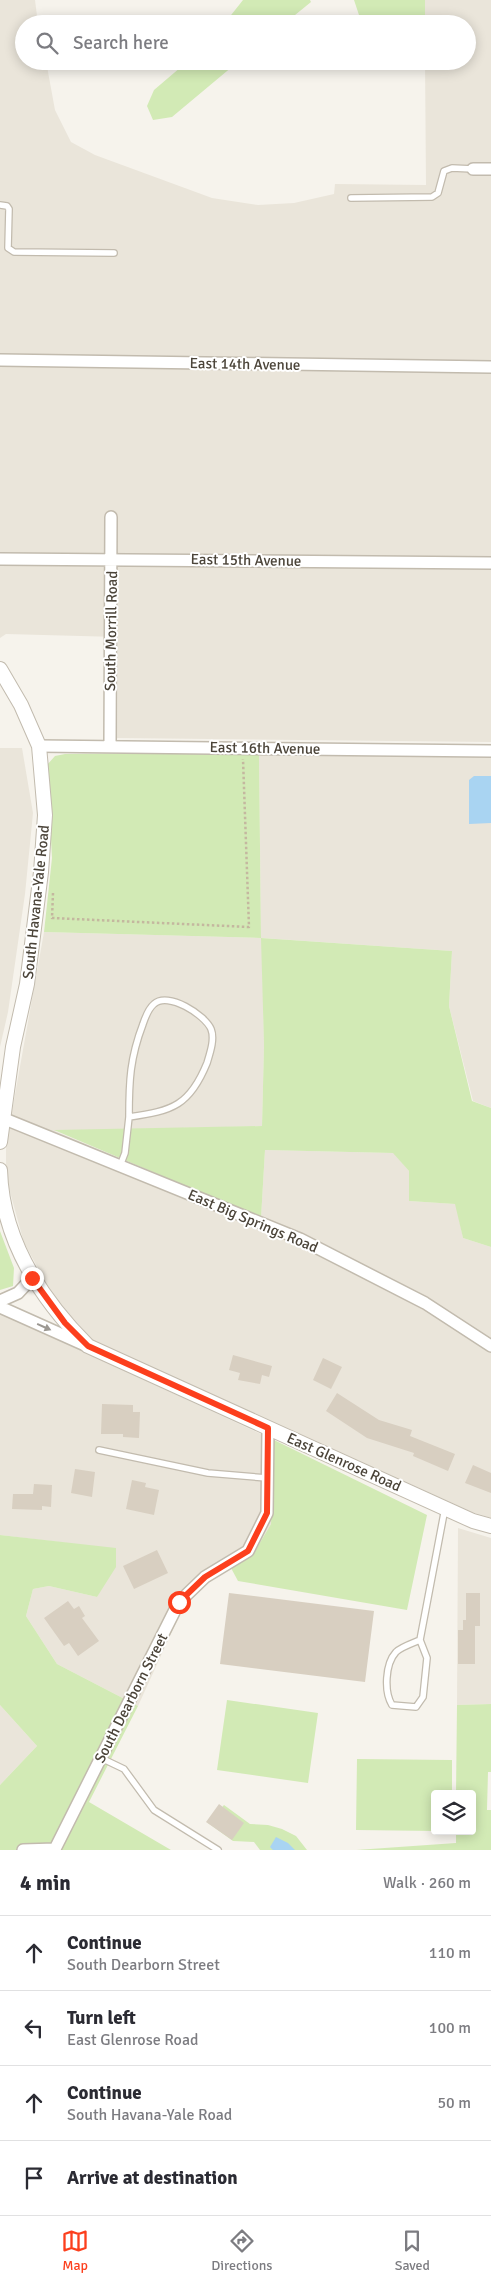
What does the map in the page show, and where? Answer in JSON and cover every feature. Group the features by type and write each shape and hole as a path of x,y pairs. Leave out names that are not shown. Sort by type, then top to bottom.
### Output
{"street":[{"path":"473,169 491,169"},
{"name":"East 14th Avenue","path":"0,360 491,367"},
{"name":"South Morrill Road","path":"110,746 111,517"},
{"name":"East 15th Avenue","path":"0,558 491,563"},
{"name":"South Havana-Yale Road","path":"0,669 21,705 38,746 45,815 41,872 27,984 13,1047 1,1117 0,1142"},
{"name":"East 16th Avenue","path":"38,746 491,751"},
{"name":"East Big Springs Road","path":"1,1117 300,1239 425,1303 491,1346"},
{"path":"0,1170 8,1218 17,1246 32,1278 60,1318 88,1346"},
{"path":"0,1302 18,1293 32,1278"},
{"path":"0,1307 88,1346"},
{"name":"East Glenrose Road","path":"88,1346 472,1521 491,1526"},
{"name":"South Dearborn Street","path":"23,1850 56,1849 179,1602 205,1577 248,1551 267,1513 268,1428"}],"lane":[{"path":"351,198 432,197 438,194 444,171 452,168 473,169"},
{"path":"0,205 7,206 9,209 9,250 14,252 114,253"},
{"path":"120,1166 125,1154 129,1117 129,1074 146,1018 154,1004 163,1000 179,1004 201,1015 211,1030 211,1051 200,1078 187,1099 168,1110 129,1117"},
{"path":"99,1450 208,1473 267,1478"},
{"path":"420,1640 396,1651 389,1662 386,1697 392,1705 416,1708 423,1697 428,1658 420,1640 445,1508"},
{"path":"101,1758 124,1769 154,1810 218,1850"}],"path":[{"path":"53,888 52,918 248,927 243,748"}],"shaded area":[{"path":"0,0 35,0 37,15 15,15 15,70 48,70 55,110 71,142 95,155 212,198 258,205 294,203 334,194 335,184 426,185 425,70 476,70 476,15 425,15 425,0 491,0 491,742 117,738 118,637 6,634 0,638"},
{"path":"0,748 22,748 33,813 25,894 8,1012 0,1047"},
{"path":"259,755 491,757 491,1108 473,1101 449,1006 452,951 262,938 264,1045 262,1126 55,1131 261,1217 265,1150 394,1153 409,1171 409,1201 456,1204 463,1238 491,1247 491,1518 472,1512 92,1340 53,1295 24,1243 6,1177 6,1145 44,932 261,938"},
{"path":"0,1313 274,1440 271,1524 252,1556 207,1583 185,1603 138,1706 57,1664 26,1616 33,1589 49,1586 97,1597 116,1549 0,1535"},
{"path":"458,1528 491,1538 491,1704 457,1705"},
{"path":"0,1705 37,1746 0,1785"}],"green space":[{"path":"243,0 310,0 311,2 295,15 231,15"},
{"path":"354,0 425,0 425,15 359,15"},
{"path":"177,70 228,70 172,117 153,120 147,106 154,90"},
{"path":"65,754 259,755 261,938 44,932 52,858 47,765 55,756"},
{"path":"261,938 452,951 449,1006 472,1101 491,1108 491,1247 463,1238 455,1204 409,1201 409,1171 393,1153 265,1150 261,1218 54,1130 262,1126 264,1045"},
{"path":"0,1231 14,1268 13,1286 0,1290"},
{"path":"274,1440 427,1515 407,1610 238,1581 231,1568 252,1556 271,1524"},
{"path":"0,1535 116,1548 116,1567 97,1597 49,1586 33,1589 26,1616 57,1664 138,1706 89,1802 171,1850 0,1850 0,1785 37,1746 0,1705"},
{"path":"227,1700 318,1713 308,1783 217,1770"},
{"path":"491,1704 491,1772 488,1772 487,1810 491,1810 491,1850 356,1850 456,1843 456,1835 476,1835 476,1790 456,1790 457,1705"},
{"path":"357,1759 452,1760 452,1790 431,1790 431,1831 356,1830"},
{"path":"224,1805 250,1824 268,1825 296,1836 307,1850 260,1850 254,1842 233,1841 208,1823"}],"water":[{"path":"474,776 491,776 491,823 469,824 469,780"},
{"path":"276,1837 288,1843 295,1850 273,1850 270,1847"}],"building":[{"path":"233,1355 272,1366 269,1377 262,1375 260,1384 238,1380 240,1373 229,1370"},
{"path":"323,1358 342,1367 331,1389 313,1380"},
{"path":"337,1393 379,1420 412,1430 410,1436 455,1454 448,1471 413,1456 414,1453 367,1438 326,1411"},
{"path":"102,1404 133,1405 133,1412 140,1412 139,1438 123,1437 123,1434 101,1434"},
{"path":"473,1465 491,1473 491,1493 465,1483"},
{"path":"75,1469 95,1472 92,1497 71,1493"},
{"path":"132,1480 146,1483 145,1487 159,1490 154,1515 126,1509"},
{"path":"34,1484 52,1485 51,1507 42,1506 42,1510 12,1509 13,1494 33,1494"},
{"path":"157,1550 168,1573 134,1589 123,1566"},
{"path":"229,1593 374,1611 365,1682 220,1664"},
{"path":"466,1593 480,1593 480,1626 475,1626 475,1664 458,1664 458,1630 463,1630 463,1620 466,1620"},
{"path":"68,1601 74,1609 79,1606 85,1616 82,1618 99,1641 78,1656 69,1643 64,1646 44,1618"},
{"path":"219,1804 244,1823 232,1840 206,1822"}],"route":[{"path":"32,1278 65,1323 88,1346 268,1428 267,1513 248,1551 205,1577 179,1602"}]}
